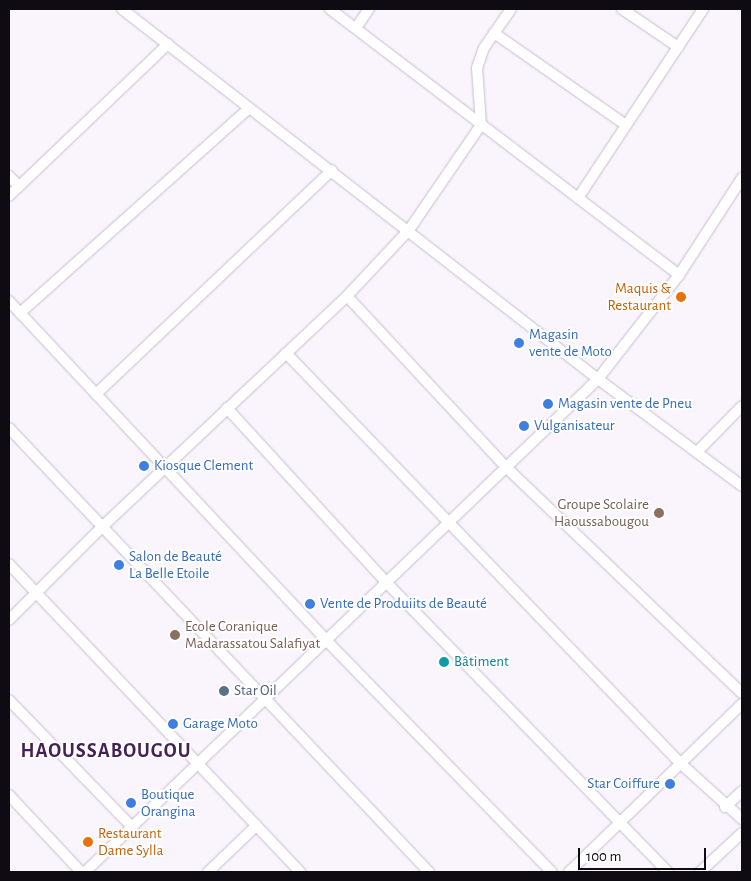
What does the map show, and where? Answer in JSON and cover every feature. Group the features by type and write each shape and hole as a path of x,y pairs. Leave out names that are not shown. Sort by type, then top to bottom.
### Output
{"street":[{"path":"122,9 332,170 598,379 742,486"},
{"path":"330,9 678,275"},
{"path":"356,28 369,9"},
{"path":"9,620 102,527 226,408 347,296 409,230 481,125 477,68 494,33 511,9"},
{"path":"622,9 678,47"},
{"path":"578,198 703,9"},
{"path":"494,33 626,125"},
{"path":"9,196 168,44"},
{"path":"20,313 249,108"},
{"path":"96,394 332,170"},
{"path":"9,176 19,186"},
{"path":"9,794 83,872 198,766 326,640 598,379 678,275 742,178"},
{"path":"347,296 507,468 742,693"},
{"path":"9,301 326,640 552,872"},
{"path":"286,353 679,762 725,806 742,819"},
{"path":"697,452 742,406"},
{"path":"226,408 386,582 668,872"},
{"path":"9,428 265,701 429,872"},
{"path":"9,564 296,871"},
{"path":"9,700 132,826"},
{"path":"569,872 679,762 742,704"},
{"path":"725,806 742,791"},
{"path":"208,872 255,827"},
{"path":"700,872 742,833"}],"place":[{"name":"Maquis & Restaurant","path":"681,297"},
{"name":"Magasin vente de Moto","path":"519,343"},
{"name":"Magasin vente de Pneu","path":"548,404"},
{"name":"Vulganisateur","path":"524,426"},
{"name":"Kiosque Clement","path":"144,466"},
{"name":"Groupe Scolaire Haoussabougou","path":"659,513"},
{"name":"Salon de Beauté La Belle Etoile","path":"119,565"},
{"name":"Vente de Produiits de Beauté","path":"310,604"},
{"name":"Ecole Coranique Madarassatou Salafiyat","path":"175,635"},
{"name":"Bâtiment","path":"444,662"},
{"name":"Star Oil","path":"224,691"},
{"name":"Garage Moto","path":"173,724"},
{"name":"Star Coiffure","path":"670,784"},
{"name":"Boutique Orangina","path":"131,803"},
{"name":"Restaurant Dame Sylla","path":"88,842"}],"district":[{"name":"HAOUSSABOUGOU","path":"106,751"}]}
